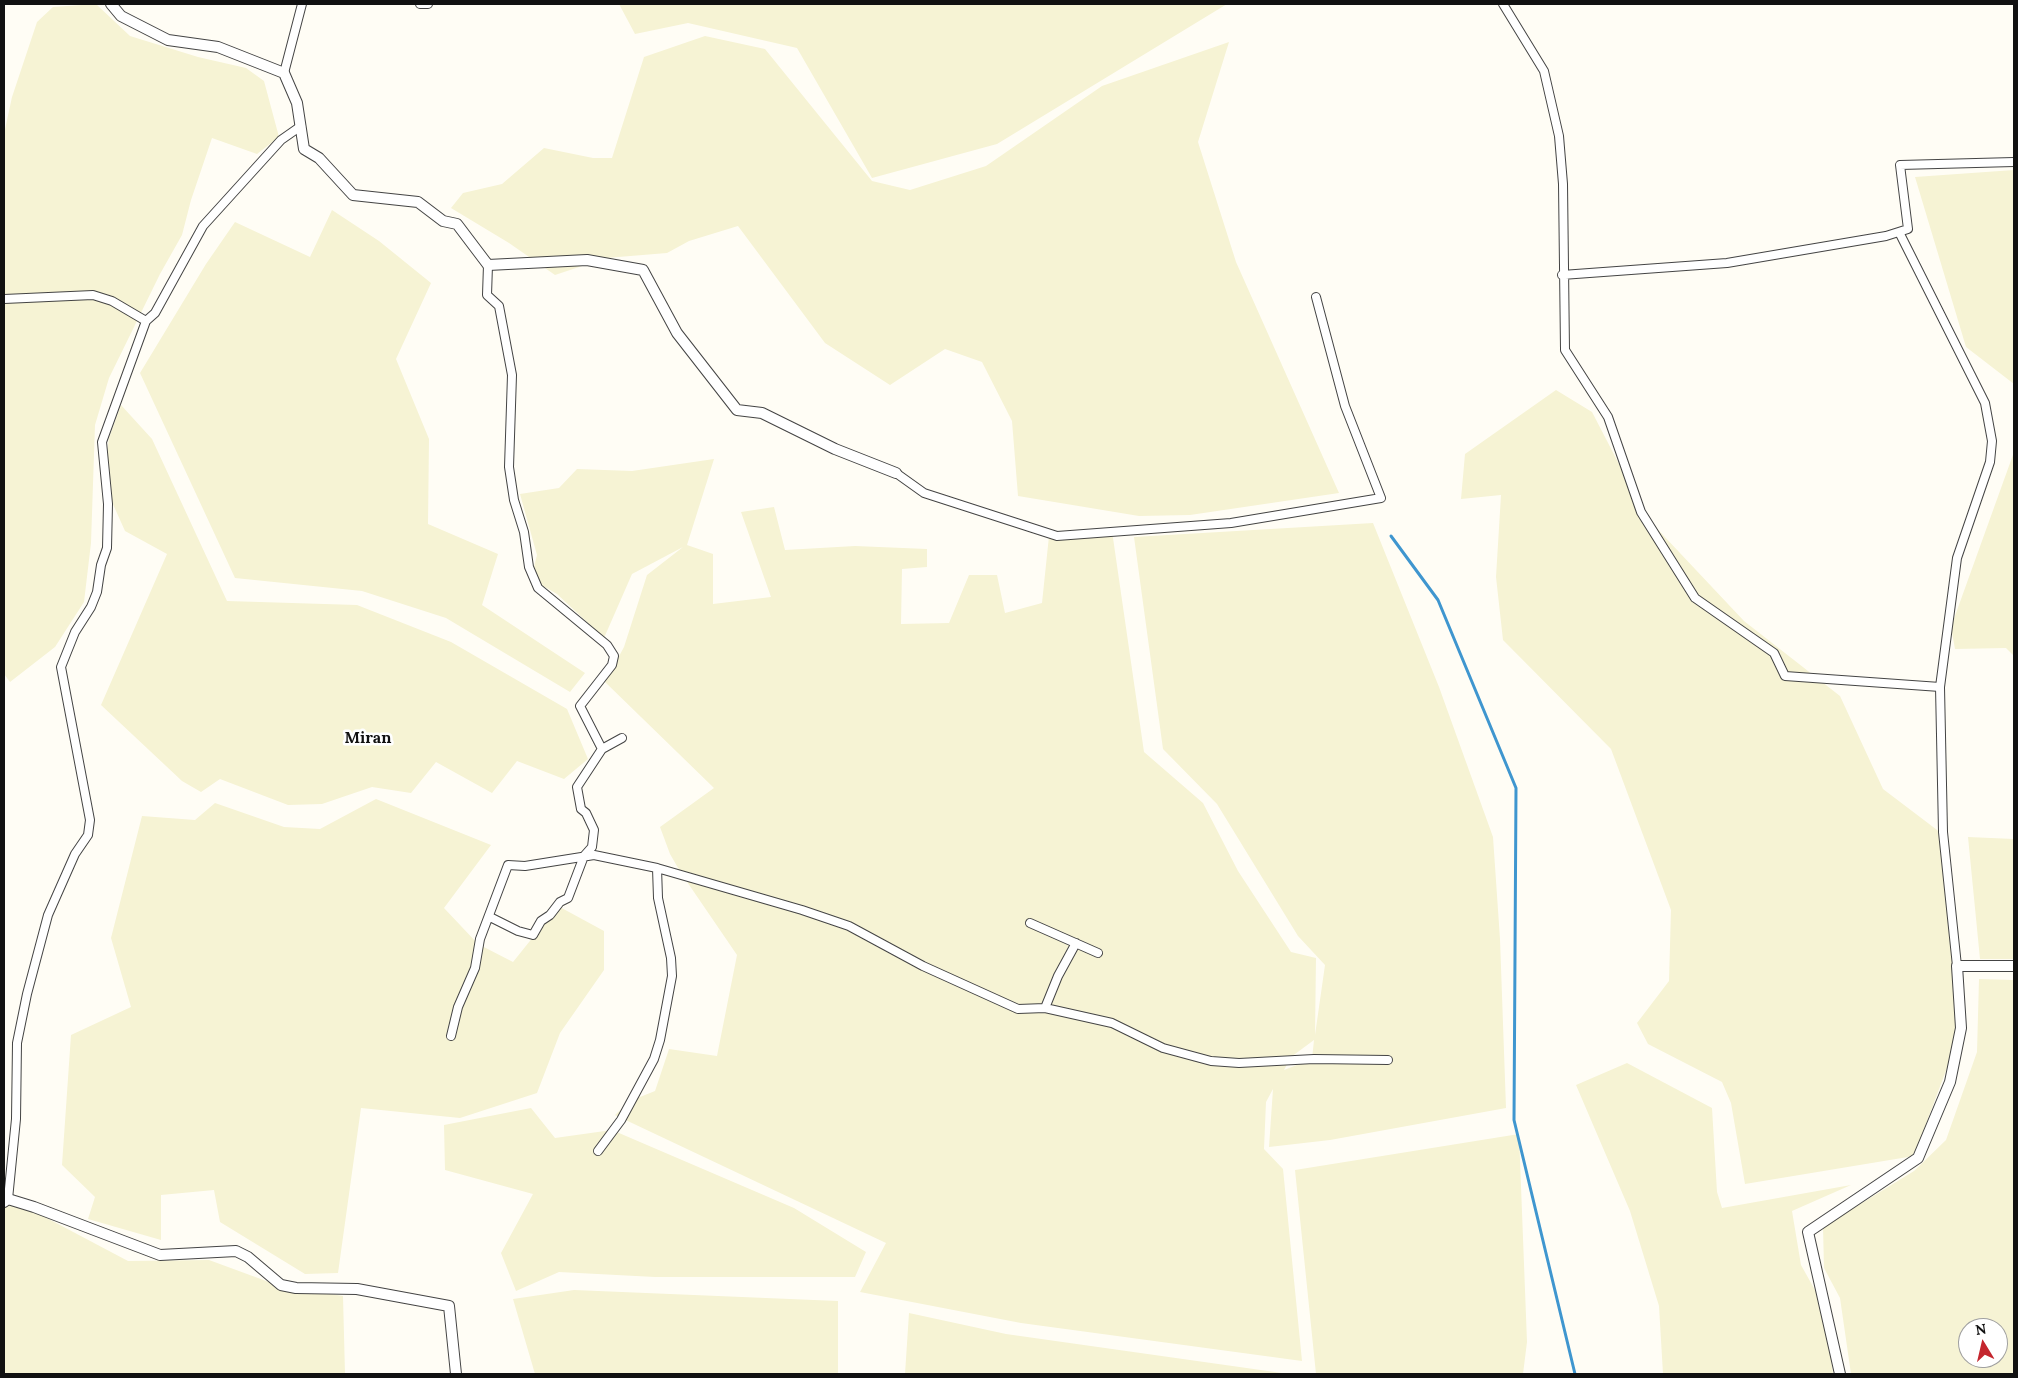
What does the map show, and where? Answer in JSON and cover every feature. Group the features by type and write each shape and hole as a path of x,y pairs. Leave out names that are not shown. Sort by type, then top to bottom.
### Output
{"street":[{"path":"111,4 121,16 168,40 218,47 284,74"},
{"path":"302,4 284,74 297,103 304,149 319,158 353,195 418,202 443,222 458,224 488,265 487,294 498,306 512,375 509,467 514,500 524,532 529,567 538,588 607,644 614,656 612,665 580,706 602,750"},
{"path":"420,4 428,4"},
{"path":"1503,4 1544,71 1559,136 1562,184 1562,275 1565,350 1608,417 1641,512 1695,598 1774,654 1785,676 1940,687"},
{"path":"301,126 281,140 203,226 155,312 146,322 102,442 108,504 107,548 101,565 97,592 91,607 75,632 61,668 90,820 88,835 75,854 48,915 16,1043 16,1119 6,1201 160,1256 236,1251 248,1257 281,1285 296,1288 357,1288 449,1306 456,1374"},
{"path":"1562,275 1728,263 1886,236 1908,229 1900,165 2014,162"},
{"path":"1840,1374 1808,1232 1918,1158 1952,1073 1961,1028 1957,966 1943,832 1940,687 1957,558 1990,462 1992,441 1985,403 1899,232"},
{"path":"488,265 587,260 643,270 677,333 737,410 762,413 835,449 896,473 924,493 1057,536 1231,523 1381,498 1345,406 1316,297"},
{"path":"4,299 93,295 112,301 146,322"},
{"path":"490,917 518,931 533,935 541,921 550,915 560,902 568,898 584,856 592,847 594,830 586,813 581,809 577,787 602,750 622,738"},
{"path":"451,1036 458,1007 475,968 480,939 490,917 508,865 525,866 594,856 657,868 849,926 923,966 1018,1009 1045,1008 1112,1023 1163,1048 1211,1061 1239,1063 1314,1059 1388,1060"},
{"path":"598,1151 621,1120 654,1059 660,1040 672,976 672,958 658,898 657,868"},
{"path":"1030,922 1098,953"},
{"path":"1045,1008 1058,976 1076,943"},
{"path":"1957,966 2014,966"}],"shaded area":[{"path":"96,4 130,36 198,57 246,68 264,81 279,137 257,154 212,138 191,200 182,235 160,274 109,378 95,425 91,543 84,602 55,647 10,682 4,674 4,134 12,97 37,22 53,7"},
{"path":"619,4 1227,4 997,144 872,178 797,48 688,23 635,34"},
{"path":"705,36 765,49 872,181 910,190 986,166 1102,86 1229,42 1198,142 1236,262 1339,493 1190,515 1139,516 1018,496 1012,421 982,362 945,349 890,385 825,343 738,226 689,241 667,253 606,258 555,275 509,243 451,208 463,193 502,184 544,148 593,158 612,158 644,57"},
{"path":"2014,170 2014,384 1966,347 1915,177"},
{"path":"332,210 379,241 431,283 396,359 429,439 428,524 498,554 482,605 585,673 570,692 446,618 362,591 235,578 140,373 206,264 235,222 310,257"},
{"path":"1556,390 1592,412 1647,518 1744,621 1840,696 1883,789 1945,836 1952,899 1957,1041 1914,1156 1745,1184 1731,1103 1722,1082 1648,1044 1637,1023 1669,981 1671,910 1611,749 1503,640 1496,577 1501,495 1461,499 1465,454"},
{"path":"121,405 152,439 227,601 357,605 451,642 567,709 588,759 564,779 517,761 492,793 436,762 411,793 372,787 322,804 288,805 220,779 201,792 182,781 101,705 167,554 125,531 112,502 107,453 109,438"},
{"path":"2014,452 2014,656 2006,648 1955,649 1951,627"},
{"path":"714,459 687,545 713,554 713,604 771,597 741,512 774,507 785,550 855,546 927,549 927,567 902,569 901,624 949,623 969,575 997,575 1005,613 1042,603 1049,536 1112,531 1144,752 1203,803 1238,871 1291,952 1316,958 1315,1035 1325,965 1298,936 1217,804 1163,749 1134,537 1373,523 1439,687 1493,837 1500,939 1506,1108 1330,1140 1269,1147 1273,1089 1266,1102 1264,1149 1283,1169 1302,1361 1021,1323 860,1292 886,1243 615,1115 630,1101 655,1091 669,1049 717,1056 737,955 681,873 670,854 660,827 714,788 605,682 624,647 647,575 683,547 632,574 604,638 557,594 531,579 537,555 520,494 559,488 577,469 632,471","holes":["1314,1040 1312,1059 1284,1070 1291,1057"]},
{"path":"376,799 491,845 444,908 478,944 513,962 558,906 604,931 604,970 560,1033 537,1093 460,1118 361,1108 338,1273 305,1274 220,1222 214,1190 161,1195 161,1240 88,1219 95,1197 62,1165 71,1035 131,1007 111,938 142,816 195,820 215,803 284,827 320,829"},
{"path":"1968,837 2014,839 2014,959 1980,959"},
{"path":"1979,979 2014,980 2014,1374 1851,1374 1840,1298 1824,1268 1823,1227 1914,1171 1946,1140 1977,1052"},
{"path":"1627,1063 1712,1108 1717,1192 1722,1208 1851,1185 1792,1211 1801,1265 1825,1308 1833,1374 1663,1374 1659,1306 1630,1211 1576,1085"},
{"path":"531,1108 555,1138 612,1130 794,1208 866,1252 855,1277 655,1277 559,1272 516,1291 501,1253 533,1194 445,1170 444,1125"},
{"path":"1519,1134 1527,1342 1523,1374 1316,1374 1295,1170"},
{"path":"9,1198 128,1261 209,1260 277,1285 343,1296 345,1374 4,1374 4,1203"},
{"path":"574,1290 838,1301 838,1374 535,1374 513,1299"},
{"path":"909,1313 1006,1334 1289,1374 905,1374"}],"waterway":[{"path":"1391,536 1438,600 1516,788 1514,1120 1575,1374"}],"district":[{"name":"Miran","path":"368,738"}]}
